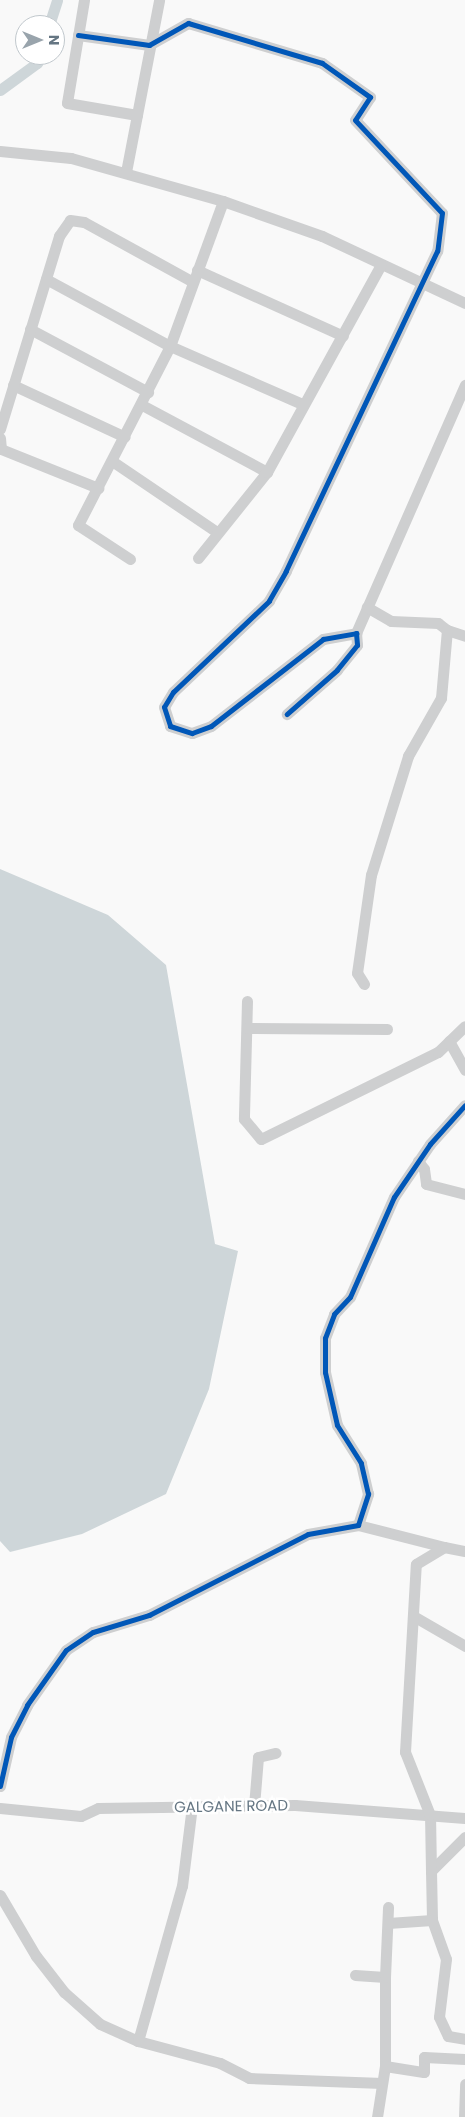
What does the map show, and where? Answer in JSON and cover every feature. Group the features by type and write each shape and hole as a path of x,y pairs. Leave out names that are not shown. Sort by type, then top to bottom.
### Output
{"street":[{"path":"84,0 67,103 137,115"},
{"path":"126,172 159,0"},
{"path":"78,36 149,45 188,22 322,63 370,97 355,120 442,212 437,250 418,285 282,578 269,601 173,692 164,707 170,726 192,734 211,726 323,639 356,633"},
{"path":"0,151 70,158 126,172 223,201 322,236 418,285 465,303"},
{"path":"130,559 78,525 142,405 170,346 223,201"},
{"path":"0,429 59,236 70,220 84,222 193,282"},
{"path":"198,558 266,472 302,404 343,336 381,265"},
{"path":"197,270 343,336"},
{"path":"46,279 170,346 302,404"},
{"path":"30,329 148,392"},
{"path":"13,385 125,437"},
{"path":"287,714 337,670 357,645 356,633 465,385"},
{"path":"142,405 266,472"},
{"path":"0,438 1,449 98,488"},
{"path":"112,461 217,532"},
{"path":"367,607 391,621 438,623 448,630 465,636"},
{"path":"364,984 357,973 371,876 408,756 441,698 448,630"},
{"path":"247,1001 248,1028 244,1119 261,1140 438,1052 465,1026"},
{"path":"248,1028 387,1029"},
{"path":"449,1041 465,1070"},
{"path":"358,1525 368,1494 361,1463 337,1425 325,1372 325,1338 334,1314 350,1297 394,1197 418,1161 465,1105"},
{"path":"418,1161 424,1169 426,1184 465,1194"},
{"path":"0,1786 11,1737 27,1705 66,1650 93,1632 149,1615 308,1534 358,1525 444,1548 465,1551"},
{"path":"444,1548 416,1564 415,1617 405,1752 430,1815 432,1920 446,1959 439,2017 448,2036 465,2039"},
{"path":"415,1617 465,1646"},
{"path":"0,1790 13,1733 50,1675"},
{"path":"254,1806 258,1757 276,1753"},
{"path":"138,2041 182,1886 192,1806"},
{"name":"GALGANE ROAD","path":"0,1808 81,1816 98,1808 254,1806 465,1818"},
{"path":"431,1871 465,1837"},
{"path":"0,1895 36,1956 64,1992 100,2024 138,2041 220,2063 249,2078 382,2083"},
{"path":"377,2117 385,2066 385,1977 388,1907"},
{"path":"388,1923 432,1920"},
{"path":"355,1974 385,1977"},
{"path":"385,2066 424,2072 424,2057 465,2059"},
{"path":"464,2117 465,2084"}],"shaded area":[{"path":"0,869 108,915 166,965 215,1244 238,1251 209,1389 166,1494 82,1534 10,1552 0,1541"}],"waterway":[{"path":"52,15 57,0"},
{"path":"0,90 34,65"}],"cycle path":[{"path":"78,35 149,45 188,23 322,63 370,97 355,120 442,213 437,251 286,571 269,601 173,692 164,707 170,726 192,733 211,726 323,639 356,633 357,645 337,670 287,714"},
{"path":"0,1786 11,1737 27,1705 66,1650 93,1632 149,1615 308,1534 358,1525 368,1494 361,1463 337,1425 325,1372 325,1338 334,1314 350,1297 394,1197 430,1144 465,1105"}]}
